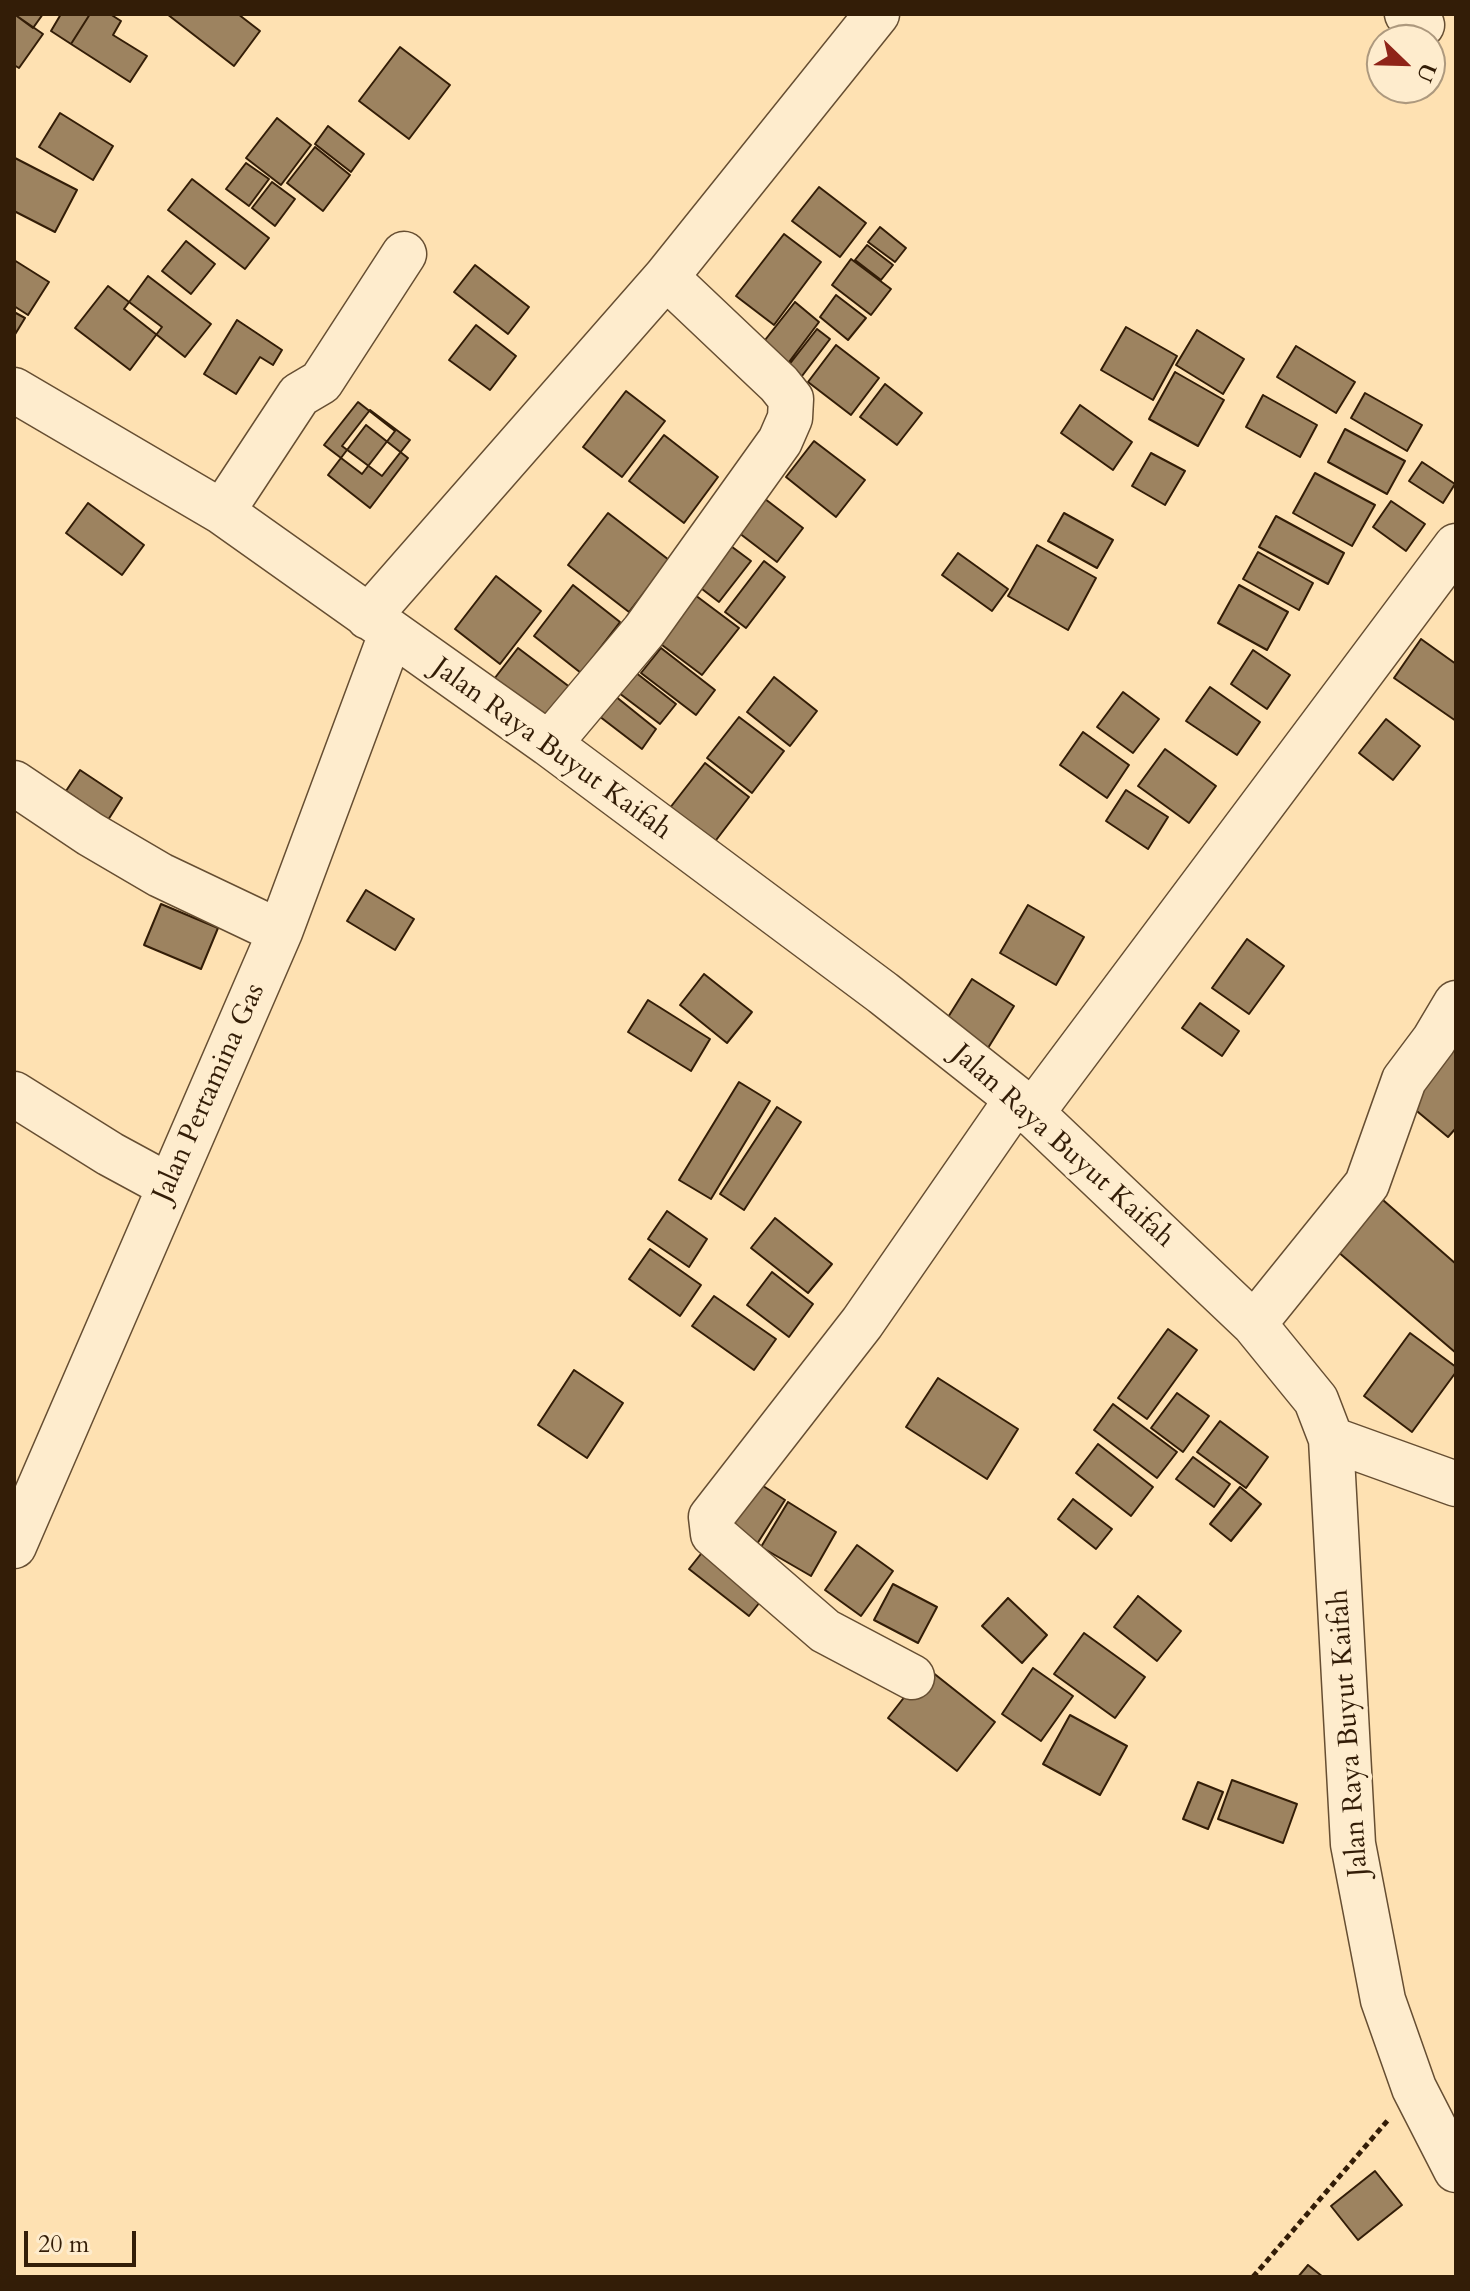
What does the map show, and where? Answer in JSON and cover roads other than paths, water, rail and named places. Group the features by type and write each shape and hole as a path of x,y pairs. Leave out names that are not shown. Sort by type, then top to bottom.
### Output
{"street":[{"path":"380,626 877,14"},
{"path":"222,512 299,395 321,382 404,254"},
{"path":"549,744 644,631 780,441 790,418 791,399 779,384 666,277"},
{"name":"Jalan Raya Buyut Kaifah","path":"14,390 222,512 549,744 883,993 1024,1106 1254,1324 1316,1400 1331,1439 1353,1844 1383,2000 1414,2088 1456,2170"},
{"path":"912,1677 825,1631 713,1534 711,1517 1456,546"},
{"name":"Jalan Pertamina Gas","path":"14,1546 280,932 380,626"},
{"path":"14,783 90,834 160,875 280,932"},
{"path":"1254,1324 1367,1184 1404,1080 1434,1040 1456,1003"},
{"path":"14,1094 110,1154 169,1186"},
{"path":"1331,1439 1456,1484"}]}
